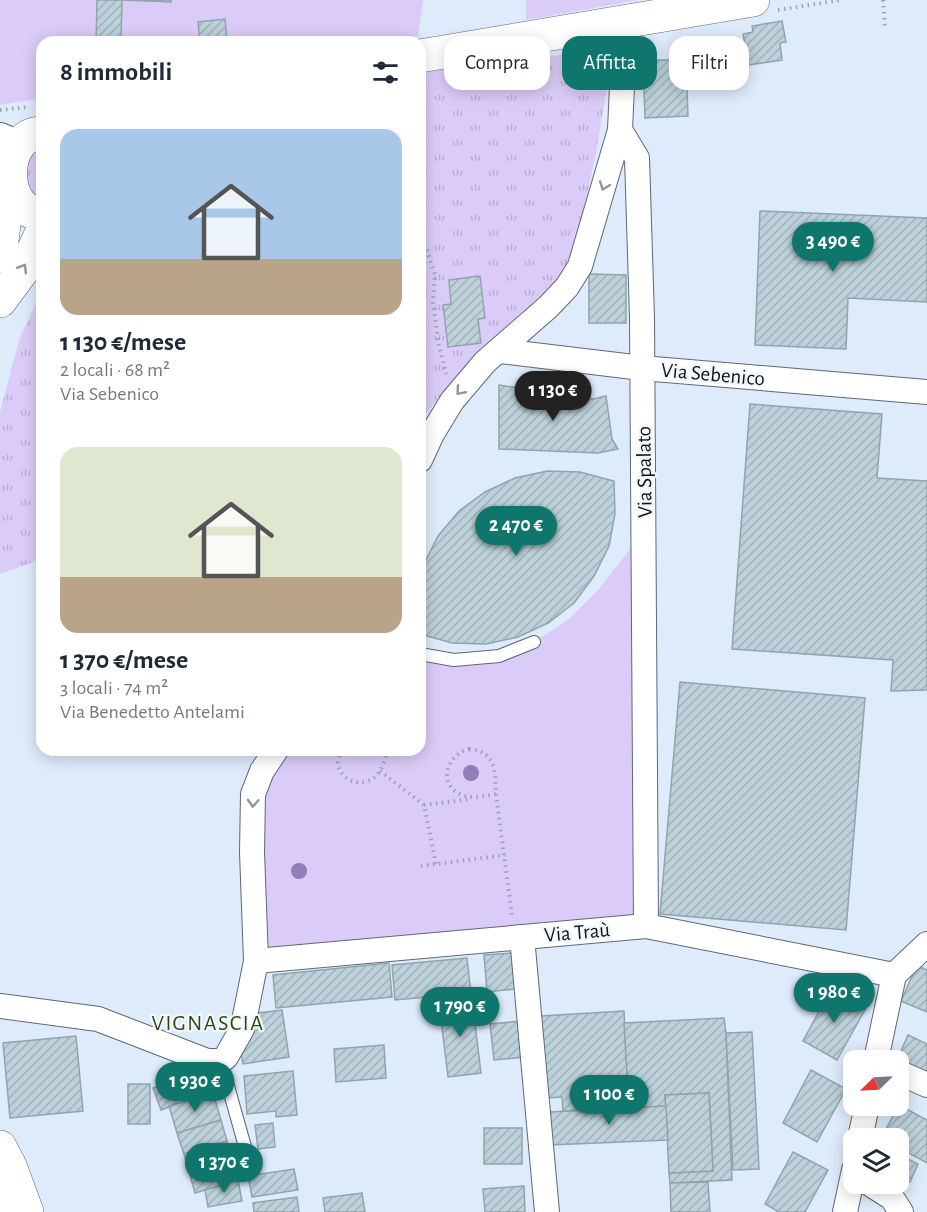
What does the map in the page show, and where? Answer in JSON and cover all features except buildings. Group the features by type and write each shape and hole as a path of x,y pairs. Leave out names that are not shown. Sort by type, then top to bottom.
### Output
{"main road":[{"path":"426,55 753,0"},
{"path":"0,256 5,216 2,184 3,161 22,130"},
{"path":"2,184 14,204 28,213 36,214"},
{"path":"0,301 26,266 36,245"},
{"path":"0,1147 10,1166 6,1201"}],"street":[{"path":"426,447 452,400 486,362 554,301 567,287 580,266 620,130 625,21"},
{"name":"Via Spalato","path":"620,130 637,158 645,530 646,926"},
{"name":"Via Sebenico","path":"500,351 642,368 927,392"},
{"path":"0,1006 98,1019 196,1058 221,1061 230,1052 242,1029 256,962 252,852 253,794 262,771 272,756"},
{"name":"Via Traù","path":"256,962 646,926 894,975"},
{"path":"519,938 547,1212"},
{"path":"878,1050 894,975 927,944"},
{"path":"909,1077 927,1085"},
{"path":"845,1212 849,1194"},
{"path":"886,1194 892,1198 901,1212"}],"lane":[{"path":"426,655 454,660 499,656 534,642"},
{"path":"221,1061 249,1161"}],"path":[{"path":"883,0 885,28"},
{"path":"0,110 22,130"},
{"path":"426,248 435,275 433,303 439,346 452,400"},
{"path":"484,797 461,795 450,784 447,770 450,762 461,751 477,750 490,759 494,766 496,794 519,938"},
{"path":"339,756 338,764 344,777 351,781 365,782 374,778 380,771 386,756"},
{"path":"380,771 424,805 436,864"},
{"path":"424,805 496,794"},
{"path":"421,866 505,855"}],"green space":[{"path":"0,0 423,0 418,36 36,36 36,99 0,105"},
{"path":"526,0 639,0 526,20"},
{"path":"562,55 562,90 606,90 596,153 573,260 559,283 493,346 462,369 426,414 426,72 444,70 444,90 550,90 550,56"},
{"path":"36,149 36,201 32,200 15,161"},
{"path":"36,304 36,561 0,574 0,412 20,337"},
{"path":"645,530 646,926 256,961 262,771 272,756 426,756 426,655 454,660 534,642 569,619 599,589"}],"district":[{"name":"VIGNASCIA","path":"208,1022"}]}
